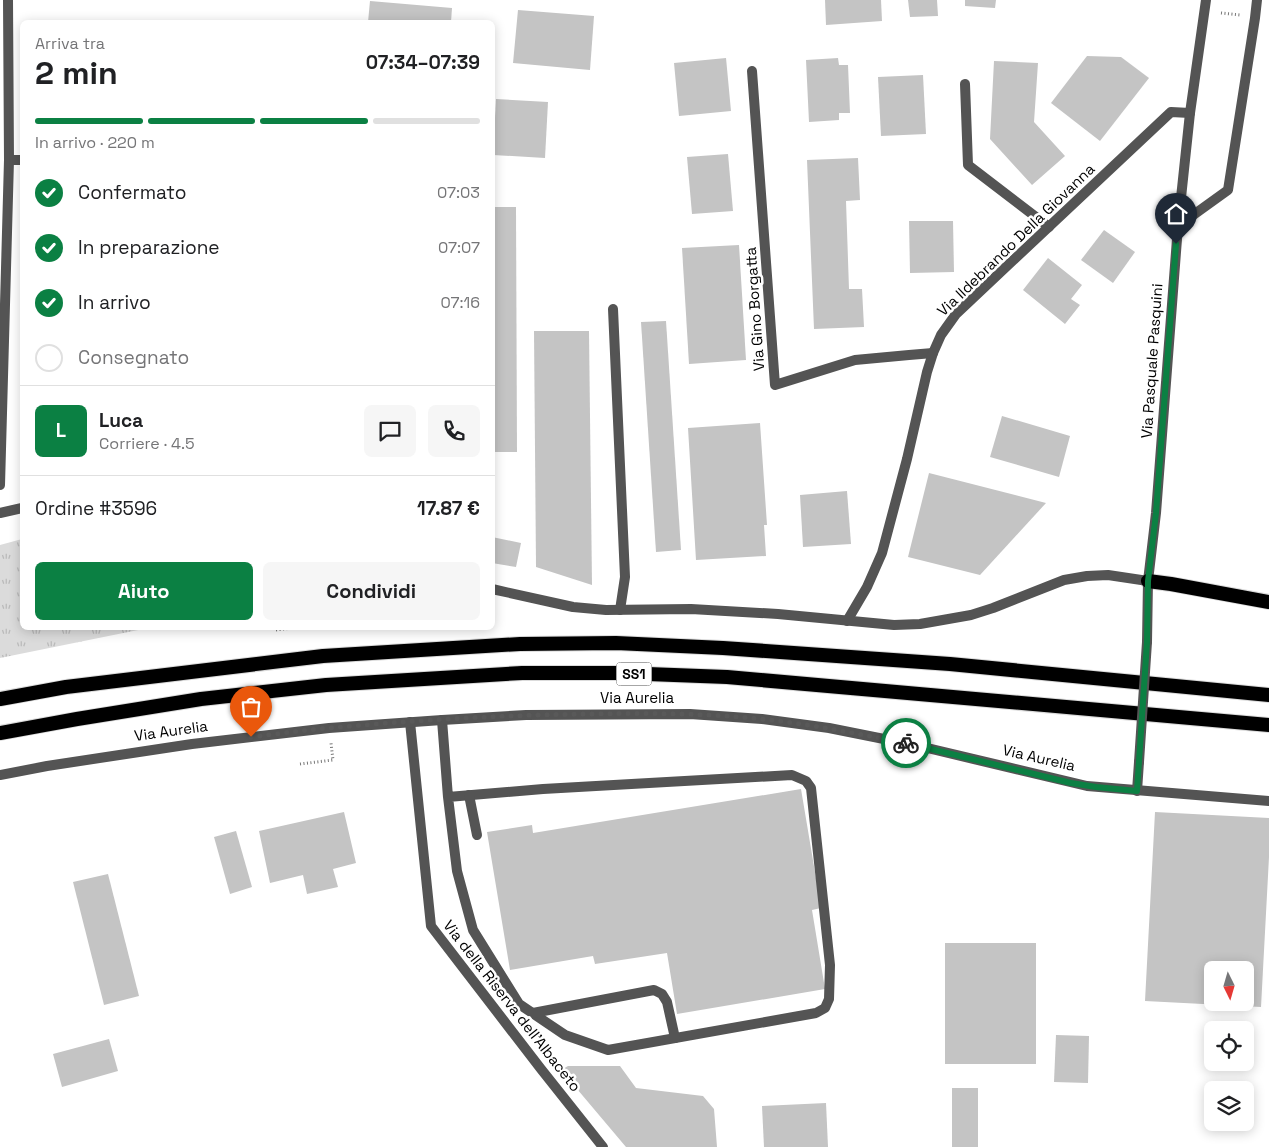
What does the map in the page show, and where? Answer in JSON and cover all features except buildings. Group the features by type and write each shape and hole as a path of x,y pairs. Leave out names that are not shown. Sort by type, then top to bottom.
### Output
{"highway":[{"path":"1148,581 1269,602"},
{"name":"SS1","path":"0,698 66,687 323,656 520,644 616,643 723,648 950,664 1269,695"},
{"name":"Via Aurelia","path":"0,733 210,698 326,685 522,673 621,673 727,677 1269,725"}],"street":[{"path":"0,485 9,160 8,0"},
{"path":"1178,226 1228,190 1257,0"},
{"path":"1190,113 1206,5"},
{"name":"Via Gino Borgatta","path":"752,70 775,385 855,360 933,353"},
{"name":"Via Ildebrando Della Giovanna","path":"965,84 968,165 1049,228"},
{"name":"Via Ildebrando Della Giovanna","path":"847,621 867,587 882,553 907,459 927,372 941,335 956,314 1171,112 1190,113"},
{"name":"Via Pasquale Pasquini","path":"1137,791 1147,642 1148,581 1156,513 1178,226 1190,113"},
{"path":"9,160 20,160"},
{"path":"613,309 625,577 620,610"},
{"path":"0,513 20,508"},
{"path":"495,590 573,607 620,610 691,609 778,614 894,625 920,624 971,615 994,608 1064,580 1087,576 1108,575 1148,581"},
{"name":"Via Aurelia","path":"0,775 192,744 329,728 526,715 698,714 762,719 829,728 919,746 1087,786 1269,802"},
{"path":"442,720 448,796 457,871 473,930 519,1004 565,1036 608,1050 816,1013 825,1008 829,999 830,965 811,788 806,781 792,775 553,788 448,796"},
{"name":"Via della Riserva dell'Albaceto","path":"410,722 431,926 603,1147"},
{"path":"469,795 477,834"},
{"path":"533,1013 654,990 662,994 667,1002 674,1038"}],"path":[{"path":"1206,5 1255,18"},
{"path":"300,764 333,760"}],"green space":[{"path":"20,540 20,630 138,630 0,658 0,545"}],"way so far":[{"path":"251,737 329,728 526,715 655,714 762,719 805,724 906,743"}],"route":[{"path":"906,743 1071,783 1137,791 1147,642 1148,581 1156,513 1176,244"}]}
